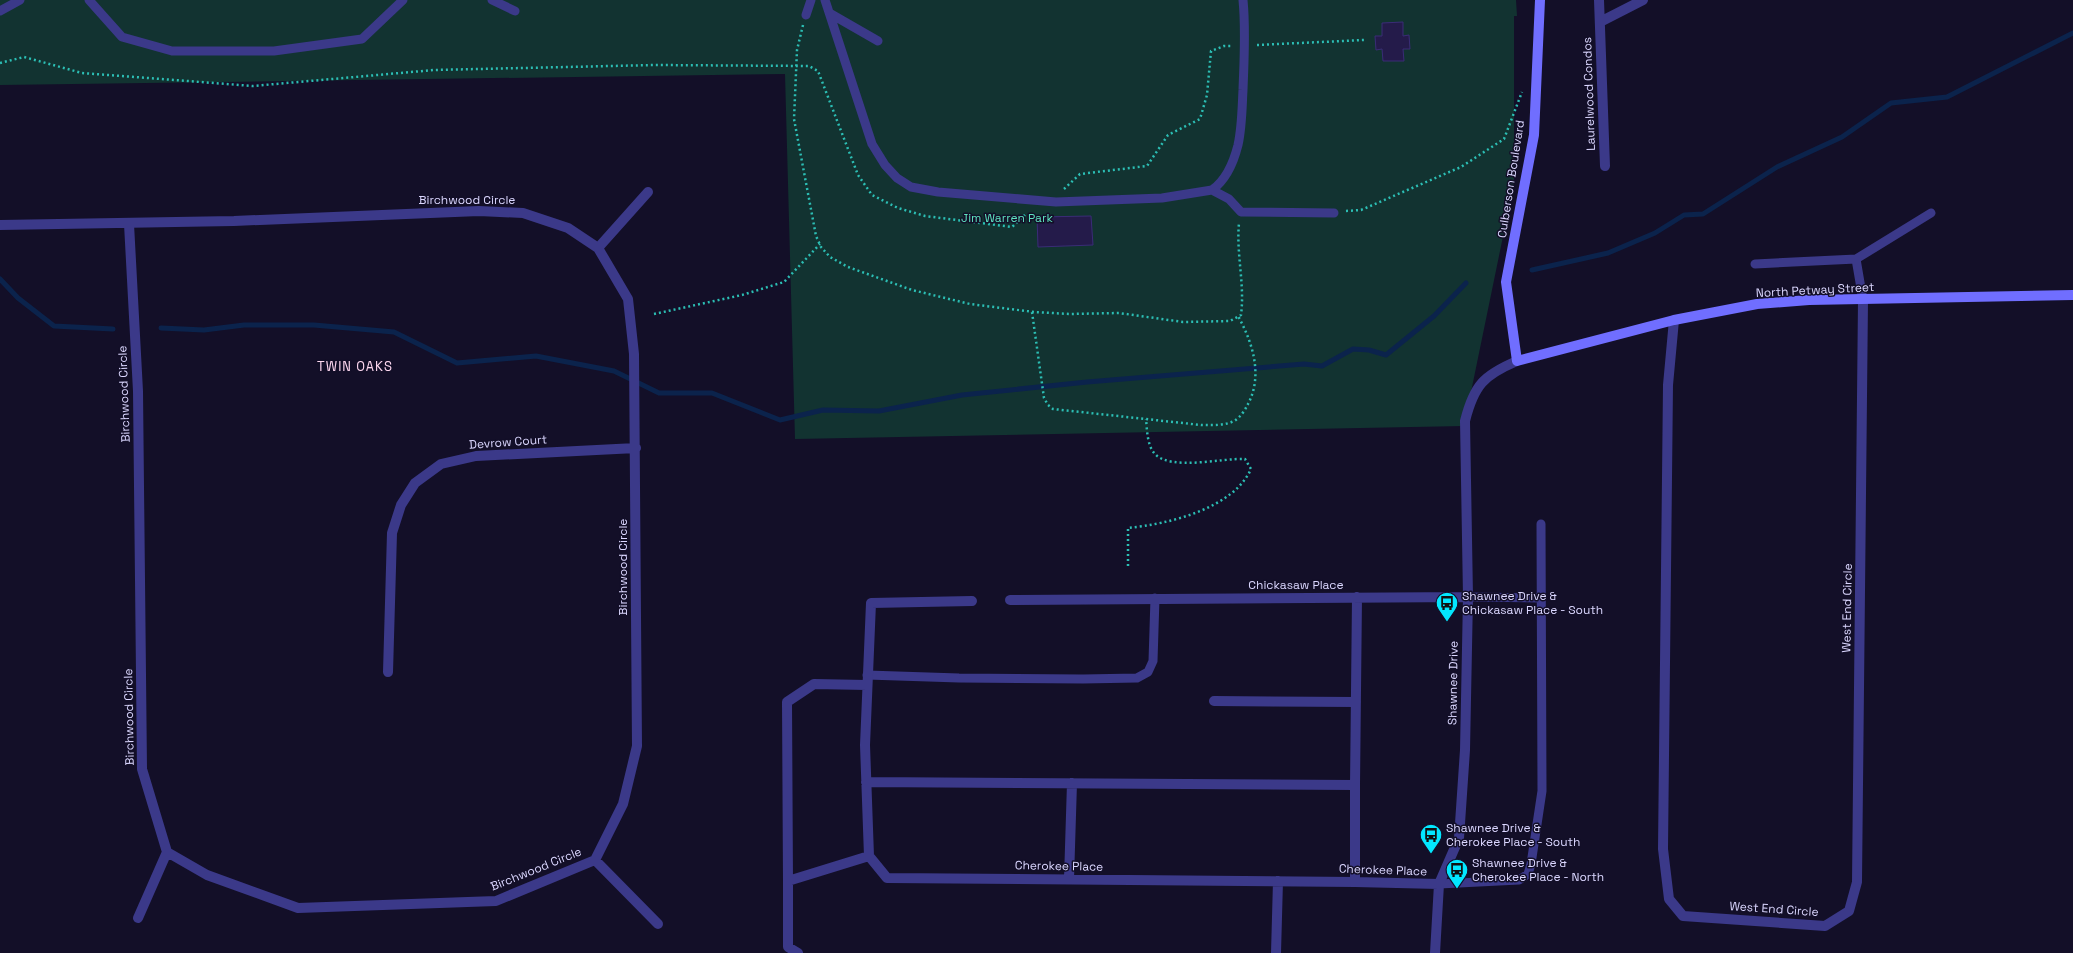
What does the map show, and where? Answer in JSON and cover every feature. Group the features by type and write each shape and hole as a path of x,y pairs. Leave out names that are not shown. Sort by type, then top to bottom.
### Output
{"street":[{"name":"Culberson Boulevard","path":"1517,360 1506,282 1534,135 1540,0"},
{"name":"Laurelwood Condos","path":"1599,0 1605,166"},
{"name":"Laurelwood Condos","path":"1600,22 1643,0"},
{"path":"598,248 648,192"},
{"name":"Birchwood Circle","path":"0,225 130,224 480,210 523,213 568,228 598,248 628,299 634,354 636,448 637,746 623,804 595,860 496,901 298,908 207,875 167,852 142,769 138,391 130,224"},
{"name":"North Petway Street","path":"1517,360 1674,320 1757,304 1809,300 2073,295"},
{"name":"West End Circle","path":"1674,320 1668,385 1663,849 1669,899 1683,916 1825,926 1849,911 1857,882 1863,300"},
{"name":"Shawnee Drive","path":"1435,953 1439,884 1459,838 1465,750 1468,597 1465,421 1470,401 1478,385 1498,369 1517,360"},
{"name":"Devrow Court","path":"388,672 392,533 401,505 415,483 441,464 476,456 636,448"},
{"name":"Chickasaw Place","path":"1010,600 1125,598 1468,597"},
{"path":"1355,882 1357,598"},
{"path":"788,881 869,856 866,782 867,680 872,603 972,601"},
{"path":"798,953 788,947 787,702 814,684 867,680"},
{"path":"1214,701 1356,702"},
{"path":"866,782 1355,785"},
{"path":"1069,879 1072,783"},
{"path":"138,918 167,852"},
{"name":"Cherokee Place","path":"869,856 887,878 1278,881 1439,884"},
{"path":"595,860 658,924"},
{"path":"1276,953 1278,881"}],"lane":[{"path":"0,11 20,0"},
{"path":"89,0 122,37 172,51 274,51 362,39 403,0"},
{"path":"492,0 514,11"},
{"path":"806,15 811,0"},
{"path":"825,0 831,14 843,58 872,144 885,165 897,178 911,187 925,190 1044,201 1162,198 1212,190 1219,185 1230,166 1238,144 1242,115 1244,45 1243,0"},
{"path":"831,14 878,42"},
{"path":"1212,190 1229,199 1241,212 1334,213"},
{"path":"1755,264 1856,258 1931,213"},
{"path":"1856,258 1863,300"},
{"path":"1439,884 1519,880 1528,874 1542,791 1541,524"},
{"path":"1468,597 1542,598"},
{"path":"867,680 959,678 1083,680 1137,678 1148,672 1153,661 1155,598"}],"path":[{"path":"806,15 797,50 794,119 812,218 820,244 830,257 848,267 912,290 970,304 1032,312 1118,314 1183,322 1230,321 1241,315 1243,296 1238,234 1241,212"},
{"path":"0,63 24,57 82,73 253,86 434,70 655,65 809,66 818,71 858,175 872,194 898,208 925,216 1012,226 1037,204 1059,194 1080,174 1147,166 1168,134 1200,119 1207,95 1211,51 1224,46 1364,40"},
{"path":"1334,213 1361,210 1453,170 1504,139 1524,85"},
{"path":"654,314 742,295 784,282 820,244"},
{"path":"1032,312 1044,398 1048,405 1053,409 1201,425 1220,425 1235,420 1246,409 1252,398 1256,385 1254,360 1250,340 1238,316"},
{"path":"1128,566 1128,528 1172,521 1202,510 1236,490 1248,476 1251,469 1245,459 1175,463 1164,460 1154,454 1148,439 1146,419"}],"green space":[{"name":"Jim Warren Park","path":"0,0 1516,0 1517,16 1514,16 1514,183 1464,426 795,439 785,74 0,85"}],"building":[{"path":"1403,22 1403,36 1409,35 1410,49 1403,49 1404,61 1383,61 1382,49 1376,50 1375,36 1382,36 1382,23"},
{"path":"1091,216 1093,245 1038,247 1037,217"}],"waterway":[{"path":"1532,270 1608,253 1655,233 1684,215 1703,214 1777,167 1842,137 1891,103 1947,97 2073,33"},
{"path":"0,279 18,298 54,326 113,329"},
{"path":"161,328 204,330 244,325 314,325 394,332 457,363 536,356 614,371 659,393 712,393 780,420 823,410 879,411 962,395 1087,382 1304,364 1322,366 1353,349 1369,350 1386,355 1434,316 1466,283"}],"place":[{"name":"Shawnee Drive & Chickasaw Place - South","path":"1447,622"},
{"name":"Shawnee Drive & Cherokee Place - South","path":"1431,854"},
{"name":"Shawnee Drive & Cherokee Place - North","path":"1457,890"}],"district":[{"name":"TWIN OAKS","path":"355,366"}]}
